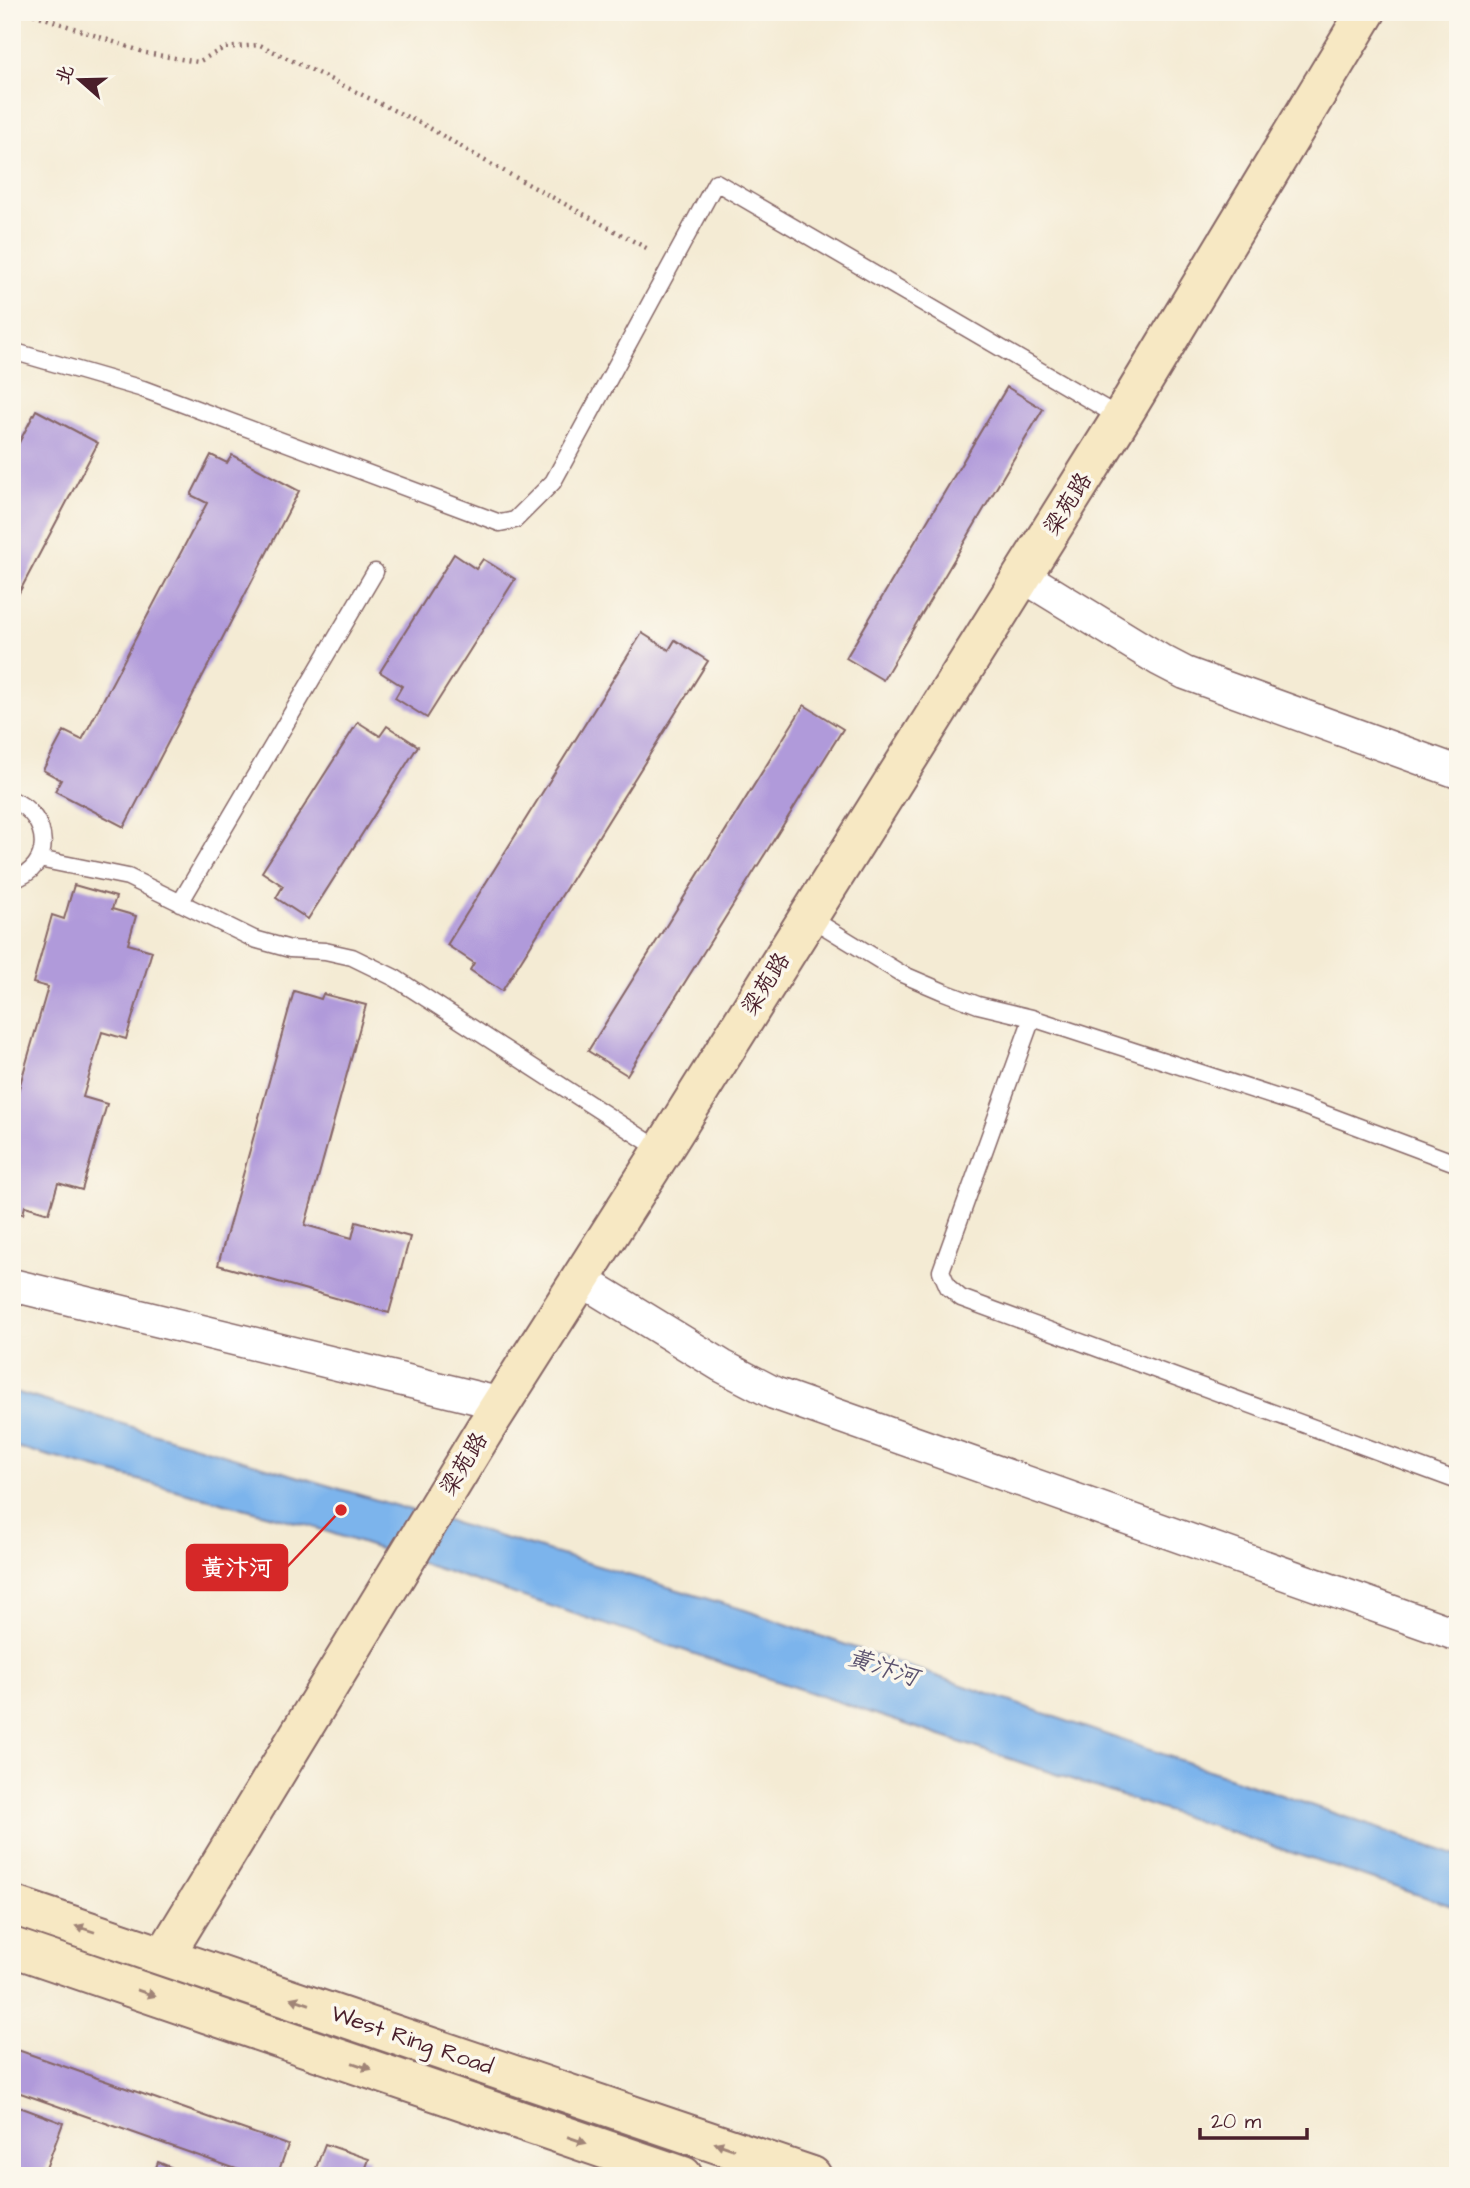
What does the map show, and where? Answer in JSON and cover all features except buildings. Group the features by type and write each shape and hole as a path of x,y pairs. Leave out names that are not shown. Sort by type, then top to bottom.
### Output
{"street":[{"name":"梁苑路","path":"164,1955 493,1417 1121,418 1366,12"},
{"path":"1023,576 1185,673 1458,772"},
{"path":"580,1279 722,1366 774,1393 1458,1635"},
{"path":"12,1285 493,1417"},
{"name":"West Ring Road","path":"12,1905 812,2176"},
{"name":"West Ring Road","path":"12,1947 683,2176"}],"lane":[{"path":"12,351 143,389 500,523 515,520 553,482 716,182 1121,418"},
{"path":"180,903 375,572"},
{"path":"12,800 26,806 36,816 42,830 43,845 39,859 30,871 12,880"},
{"path":"39,859 128,877 254,939 290,949 325,951 352,957 395,978 662,1152"},
{"path":"809,917 902,974 978,1004 1032,1018 1306,1107 1458,1164"},
{"path":"1032,1018 941,1271 948,1287 961,1298 1458,1481"}],"path":[{"path":"26,12 146,52 198,62 224,48 260,46 426,126 487,162 673,262"}],"water":[{"path":"12,1391 745,1610 1458,1856 1458,1908 310,1526 12,1446"}],"place":[{"name":"黄汴河","path":"341,1510"}]}
